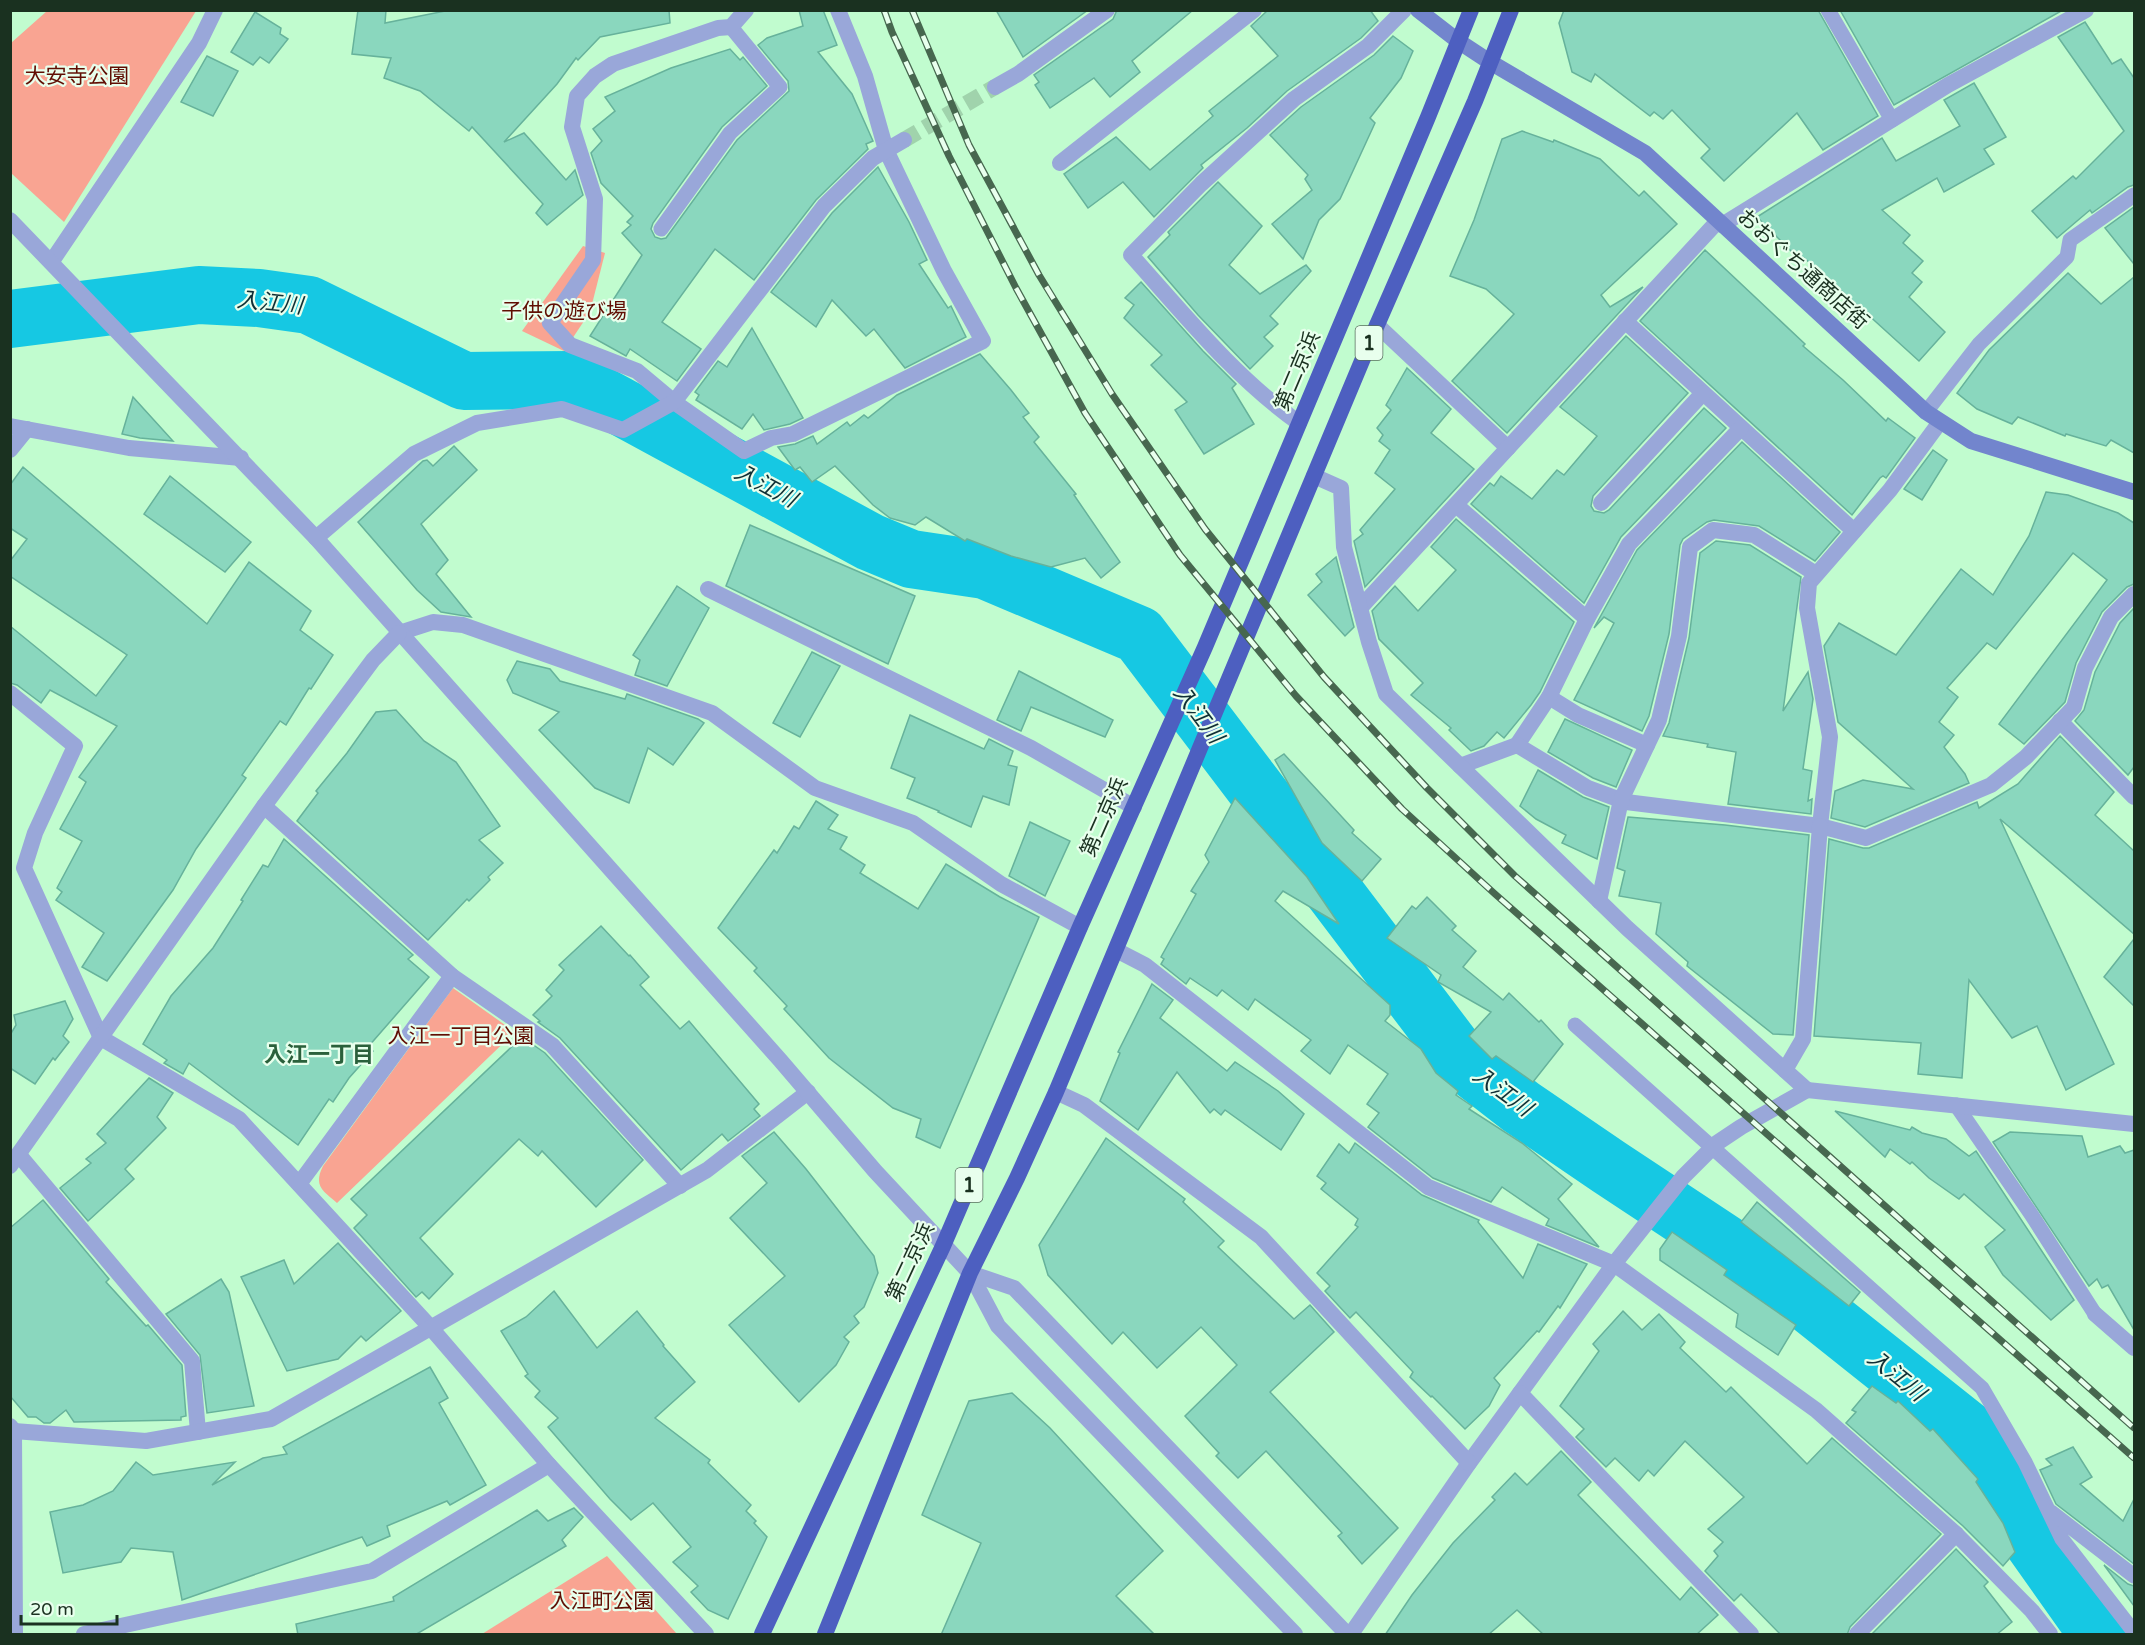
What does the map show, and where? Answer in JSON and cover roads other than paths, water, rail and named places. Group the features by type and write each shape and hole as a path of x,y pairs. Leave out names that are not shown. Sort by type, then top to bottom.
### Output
{"highway":[{"name":"第二京浜","path":"762,1635 943,1246 1080,927 1204,647 1471,10"},
{"name":"1","path":"825,1635 970,1273 1056,1092 1377,325 1475,101 1511,10"}],"main road":[{"name":"おおぐち通商店街","path":"1418,10 1490,62 1645,153 1926,412 1940,422 1971,441 2134,492"}],"street":[{"path":"52,261 199,43 215,10"},
{"path":"746,10 731,27 718,28 613,64 595,76 577,96 572,128 595,199 593,260 550,322 570,345 637,371 674,402 744,451 771,438 794,434 983,341 944,271 886,150 865,76 838,10"},
{"path":"995,87 1018,74 1107,10"},
{"path":"1060,163 1254,10"},
{"path":"1299,423 1276,406 1231,365 1131,255 1201,184 1294,99 1368,46 1404,10"},
{"path":"1360,608 1625,321 1720,223 1948,85 2086,10"},
{"path":"316,538 414,454 477,423 561,409 623,430 674,402 824,206 873,158 904,140"},
{"path":"10,220 52,261 316,538 808,1092 875,1171 970,1273 998,1326 1294,1635"},
{"path":"1625,321 1854,531"},
{"path":"1377,325 1508,448"},
{"path":"1601,503 1703,393"},
{"path":"1785,1070 1803,1039 1820,826 1830,736 1807,608 1809,583 1890,490 1940,422"},
{"path":"10,426 129,448 241,458"},
{"path":"1460,766 1517,745 1549,697 1587,619 1629,544 1741,428"},
{"path":"10,450 27,429"},
{"path":"1314,476 1341,488 1344,547 1386,694 1599,901 1807,1090"},
{"path":"1456,505 1587,619"},
{"path":"1599,901 1621,800 1659,720 1679,636 1690,547 1713,530 1754,535 1816,574"},
{"path":"708,589 1030,748 1134,807"},
{"path":"1517,745 1588,788 1621,800 1820,826 1866,838 1991,785 2026,757 2074,707 2085,668 2111,617 2134,594"},
{"path":"198,1432 192,1361 15,1161 264,806 373,660 399,633 433,622 463,625 712,713 815,788 913,823 1001,884 1080,927"},
{"path":"10,693 75,746 34,833 24,868 101,1038 239,1119 431,1328 549,1465 706,1635"},
{"path":"1549,697 1578,715 1647,745"},
{"path":"2060,721 2134,797"},
{"path":"264,806 452,976 552,1045 680,1186"},
{"path":"1116,950 1145,965 1428,1187 1614,1264 1816,1410 1956,1534 2032,1611 2050,1635"},
{"path":"298,1184 452,976"},
{"path":"970,1273 1014,1288 1349,1635 1469,1462 1614,1264 1683,1178 1712,1149 1741,1127 1807,1090 2134,1124"},
{"path":"15,1635 12,1429 146,1441 271,1419 707,1170 808,1092"},
{"path":"1056,1092 1084,1105 1261,1237 1469,1462"},
{"path":"2095,1314 2134,1348"},
{"path":"1520,1393 1750,1635"},
{"path":"84,1635 372,1571 549,1465"},
{"path":"1857,1635 1956,1534"}],"lane":[{"path":"1828,10 1892,120"},
{"path":"661,229 730,133 780,87 731,27"},
{"path":"1926,412 1978,344 2067,257 2070,240 2134,195"},
{"path":"1575,1025 1982,1388 2025,1462 2062,1539 2134,1632"},
{"path":"1956,1105 2011,1184 2095,1314"},
{"path":"2048,1510 2134,1576"}],"waterway":[{"name":"入江川","path":"10,319 199,295 259,298 309,305 464,381 572,380 870,542 911,559 985,570 1139,635 1463,1062 1521,1107 1771,1274 1976,1437 2018,1521 2098,1634"}],"tunnel":[{"path":"904,140 995,87"}],"railway":[{"path":"884,10 949,156 1016,288 1085,413 1180,555 1296,696 1402,809 1495,894 2134,1458"},
{"path":"912,10 969,145 1039,275 1112,394 1205,529 1324,677 1427,788 1515,876 2134,1428"}],"district":[{"name":"入江一丁目","path":"319,1054"}],"park label":[{"name":"大安寺公園","path":"77,76"},
{"name":"子供の遊び場","path":"564,311"},
{"name":"入江一丁目公園","path":"461,1036"},
{"name":"入江町公園","path":"602,1601"}]}
